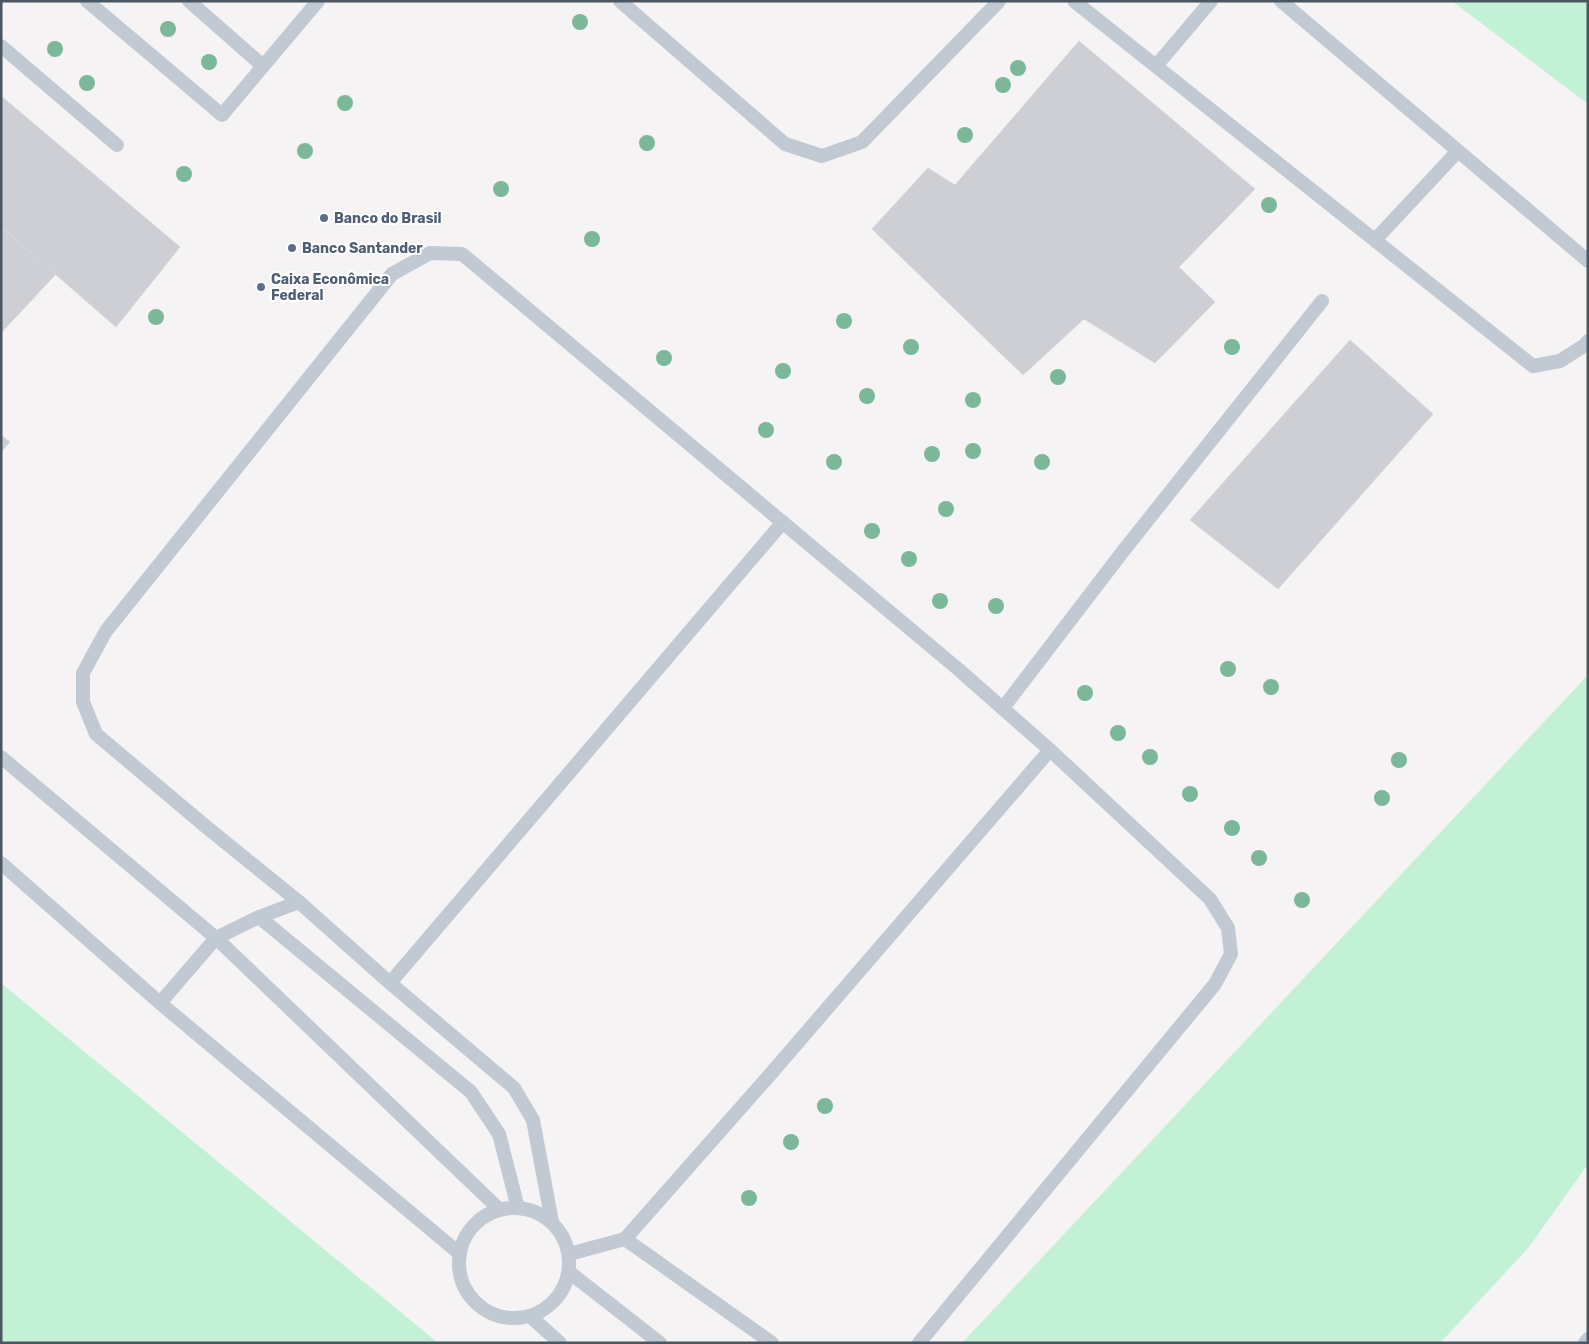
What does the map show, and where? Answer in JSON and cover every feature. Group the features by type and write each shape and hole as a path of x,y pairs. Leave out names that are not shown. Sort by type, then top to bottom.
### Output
{"lane":[{"path":"87,1 222,114 318,1"},
{"path":"189,1 263,66"},
{"path":"620,1 785,144 822,156 862,142 999,1"},
{"path":"1074,1 1533,366 1560,361 1585,345 1588,341"},
{"path":"1156,66 1211,1"},
{"path":"1281,1 1588,261"},
{"path":"1,46 117,145"},
{"path":"1375,240 1458,151"},
{"path":"552,1222 533,1120 514,1088 390,983 299,902 96,734 84,702 83,673 106,631 392,274 430,253 462,254 783,522 1050,750 1210,899 1228,928 1231,954 1215,984 919,1343"},
{"path":"1002,708 1124,550 1322,301"},
{"path":"390,983 783,522"},
{"path":"569,1254 625,1239 768,1077 1050,750"},
{"path":"1,757 216,938 500,1210"},
{"path":"1,863 160,1003 460,1254"},
{"path":"160,1003 216,938 259,917 299,902"},
{"path":"259,917 471,1092 500,1134 518,1208"},
{"path":"518,1208 536,1212 552,1222 563,1236 569,1254 569,1272 564,1287 556,1300 544,1310 530,1316 512,1318 493,1314 478,1305 466,1290 460,1273 460,1254 465,1239 474,1226 485,1216 500,1210 518,1208"},
{"path":"625,1239 772,1343"},
{"path":"569,1272 660,1343"},
{"path":"530,1316 560,1343"},
{"path":"1584,1343 1588,1339"}],"green space":[{"path":"1452,1 1588,1 1588,104"},
{"path":"1588,675 1588,1164 1529,1247 1440,1343 962,1343"},
{"path":"1,983 438,1343 1,1343"}],"building":[{"path":"1079,41 1255,189 1179,267 1215,302 1155,363 1084,319 1023,375 872,229 928,168 955,185"},
{"path":"1,96 180,247 116,327 1,227"},
{"path":"1,227 56,274 1,333"},
{"path":"1350,340 1433,414 1278,589 1190,520"},
{"path":"1,435 10,442 1,452"}],"place":[{"name":"Banco do Brasil","path":"324,218"},
{"name":"Banco Santander","path":"292,248"},
{"name":"Caixa Econômica Federal","path":"261,287"}]}
